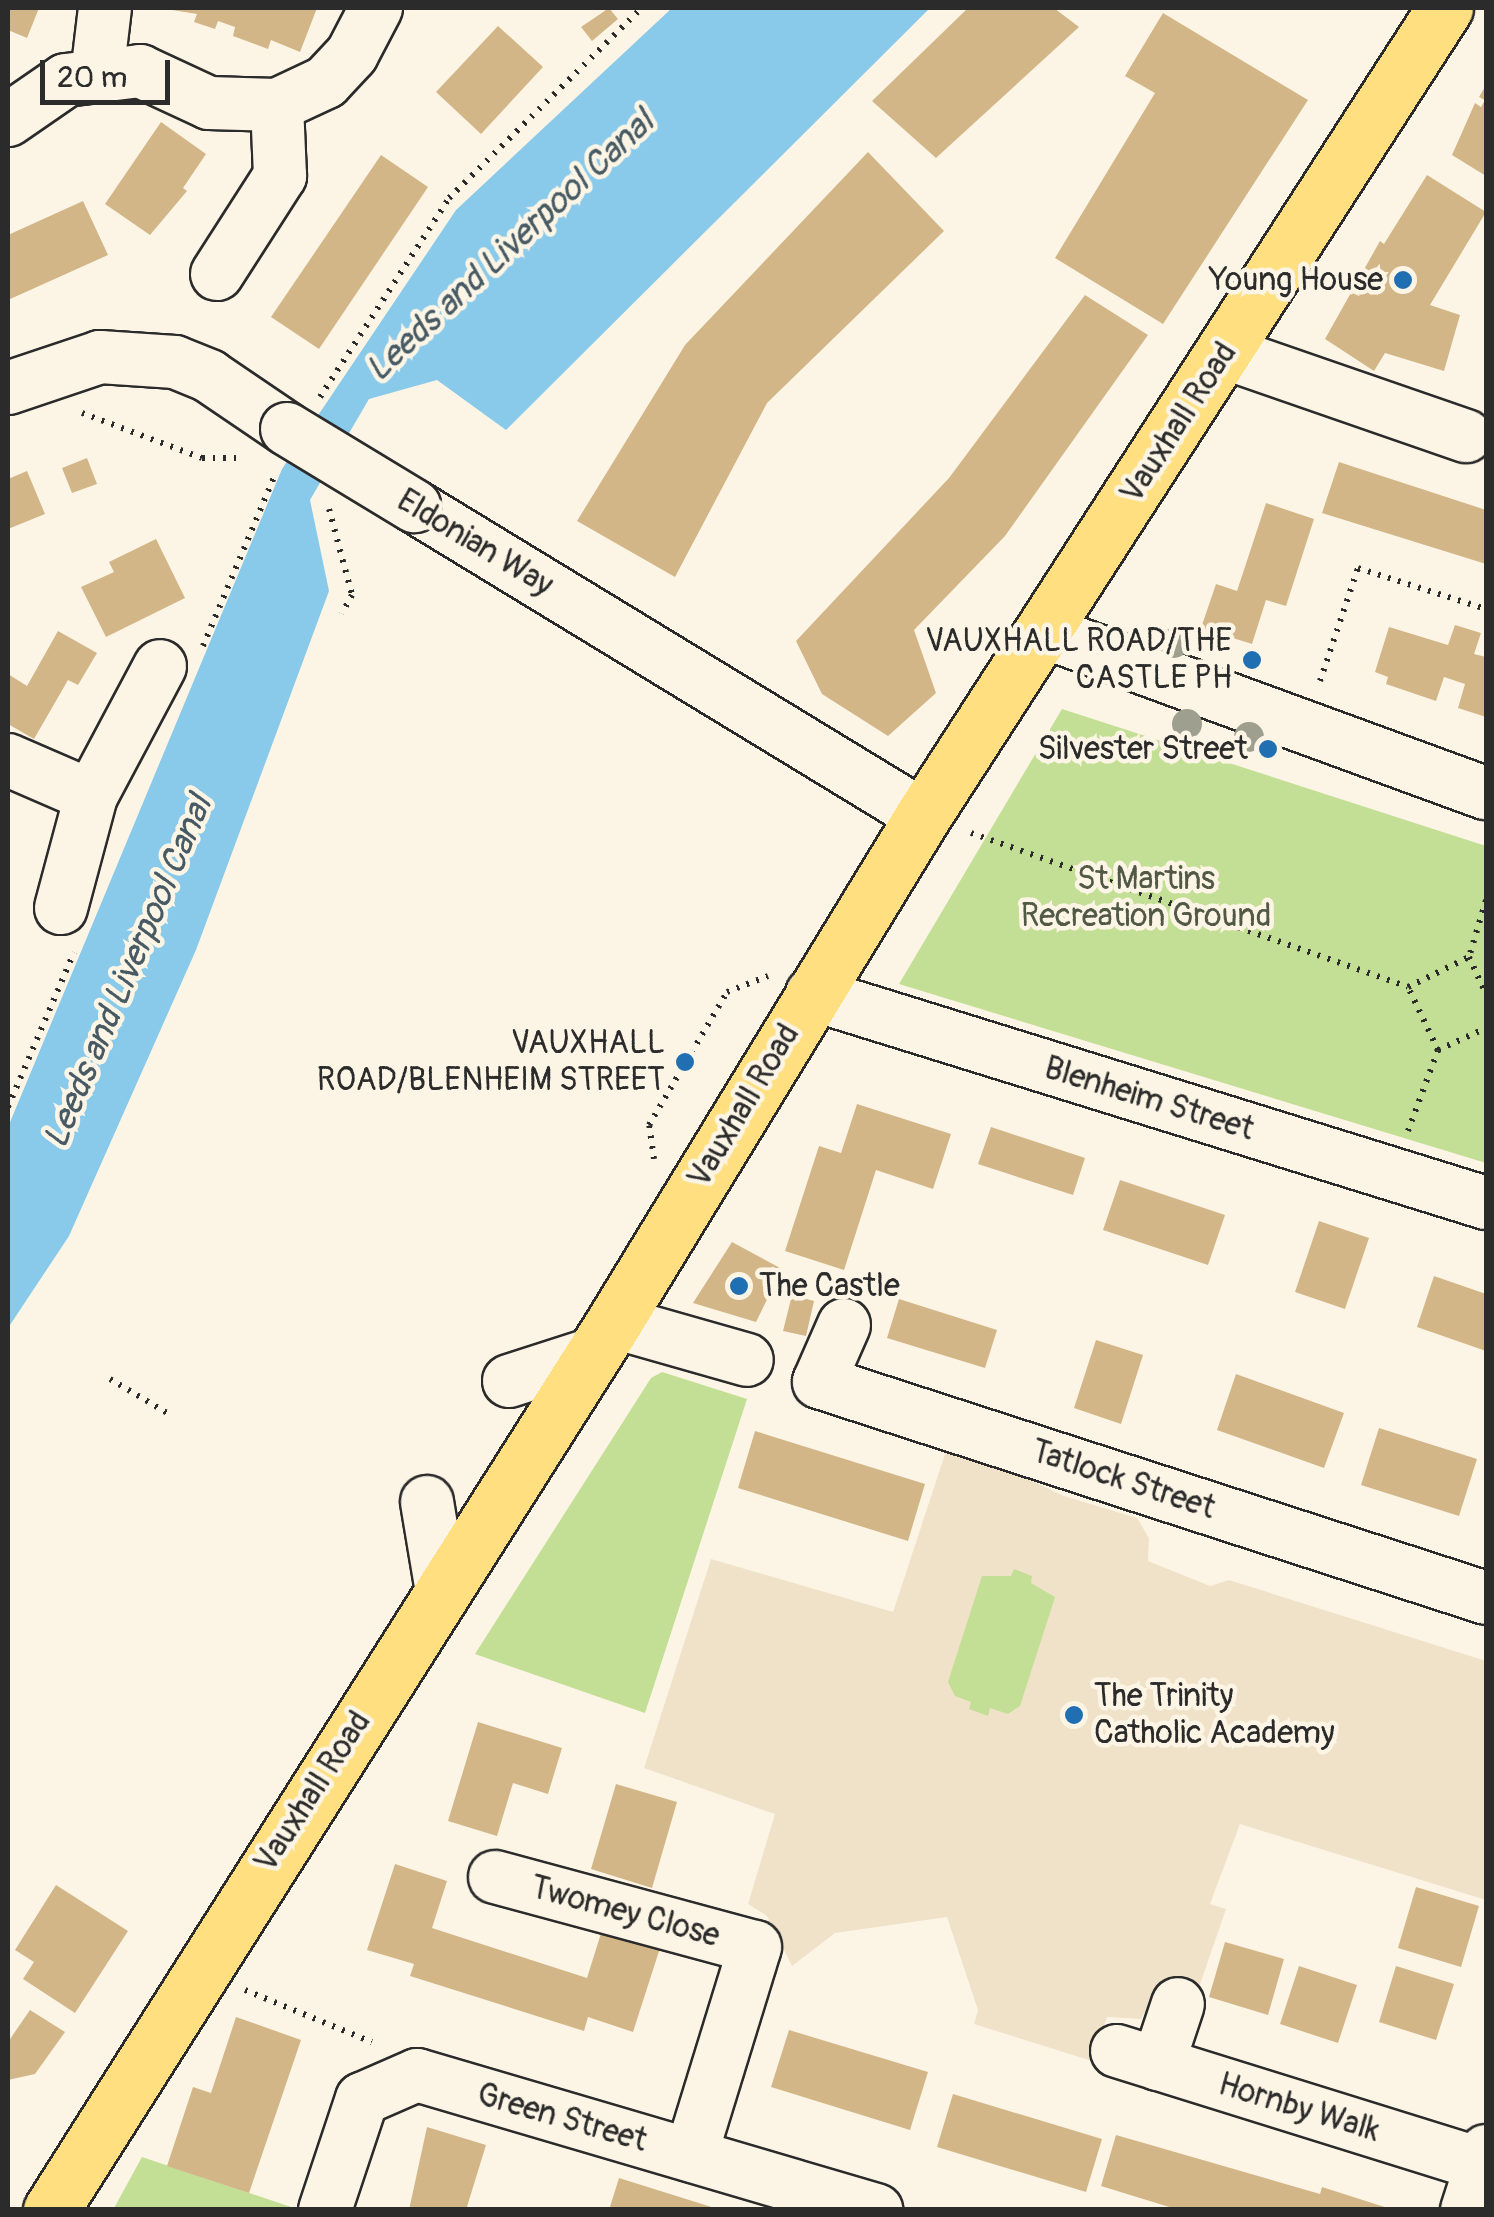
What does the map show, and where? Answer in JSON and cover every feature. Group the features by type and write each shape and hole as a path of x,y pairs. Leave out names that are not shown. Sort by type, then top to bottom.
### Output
{"main road":[{"name":"Vauxhall Road","path":"51,2210 198,1970 603,1338 923,816 1445,8"}],"street":[{"path":"97,75 106,8"},
{"path":"8,120 66,80 140,71 209,103 277,105 326,82 352,54 376,8"},
{"path":"217,274 280,176 277,105"},
{"path":"1226,352 1466,436"},
{"name":"Eldonian Way","path":"8,388 69,363 100,356 175,362 209,376 283,440 414,506 923,816"},
{"path":"1045,632 1486,793"},
{"path":"68,928 92,796 178,664"},
{"path":"8,760 92,796"},
{"name":"Blenheim Street","path":"812,994 1486,1204"},
{"name":"Tatlock Street","path":"844,1325 820,1382 1486,1598"},
{"path":"510,1381 603,1338 747,1360"},
{"path":"427,1502 442,1592"},
{"name":"Twomey Close","path":"495,1876 755,1947 691,2155"},
{"name":"Hornby Walk","path":"1178,2004 1138,2058 1478,2175"},
{"path":"325,2210 362,2098 418,2075"},
{"name":"Green Street","path":"418,2075 877,2210"}],"path":[{"path":"178,664 283,440 449,198 642,8"},
{"path":"69,363 79,412 202,458 283,440"},
{"path":"326,496 352,595 342,613"},
{"path":"1305,725 1358,568 1486,610"},
{"path":"923,816 1408,987 1438,1050"},
{"path":"1486,900 1469,957 1486,994"},
{"path":"8,1107 68,928"},
{"path":"1408,987 1469,957"},
{"path":"1392,1174 1438,1050 1486,1028"},
{"path":"110,1379 167,1414"},
{"path":"198,1970 386,2048 418,2075"}],"shaded area":[{"name":"The Trinity Catholic Academy","path":"949,1442 1064,1496 1137,1518 1149,1538 1148,1561 1210,1586 1229,1580 1486,1661 1486,1900 1240,1824 1210,1904 1226,1909 1197,1993 1162,1983 1141,2019 1107,2017 1092,2061 974,2024 978,2010 947,1917 835,1933 792,1966 767,1916 748,1904 775,1814 644,1768 711,1559 893,1612"}],"green space":[{"name":"St Martins Recreation Ground","path":"1062,709 1486,846 1486,1163 899,984"},
{"path":"662,1372 747,1399 645,1713 475,1654 651,1378"},
{"path":"1014,1569 1032,1576 1031,1583 1055,1597 1020,1706 1008,1714 990,1708 988,1716 969,1709 971,1702 955,1696 948,1682 982,1576 1011,1576"},
{"path":"142,2157 297,2209 113,2210"}],"water":[{"name":"Leeds and Liverpool Canal","path":"672,8 930,8 506,430 437,380 369,399 310,500 329,591 196,950 69,1236 8,1328 8,1127 282,469 456,210"}],"building":[{"path":"8,8 39,8 27,38 8,30"},
{"path":"160,8 317,8 300,52 271,40 268,49 233,36 235,27 218,21 215,29 194,22 197,14"},
{"path":"609,8 618,19 592,41 581,27"},
{"path":"968,8 1054,8 1079,27 936,158 872,101"},
{"path":"1163,13 1308,100 1163,324 1055,258 1155,93 1125,76"},
{"path":"498,26 543,67 481,134 436,92"},
{"path":"1486,85 1486,176 1452,155 1475,103 1481,107 1485,100 1479,97"},
{"path":"161,122 206,154 183,188 187,191 150,235 105,204"},
{"path":"868,152 944,231 767,403 675,577 577,521 685,345"},
{"path":"381,155 428,187 319,349 271,317"},
{"name":"Young House","path":"1427,175 1486,212 1430,305 1460,315 1444,371 1385,353 1374,371 1325,339 1380,241 1384,244"},
{"path":"83,201 108,255 8,300 8,235"},
{"path":"1085,295 1148,335 1005,536 914,630 936,693 888,736 822,694 796,641 949,478"},
{"path":"87,458 97,484 72,493 62,468"},
{"path":"1339,462 1486,510 1486,564 1322,513"},
{"path":"27,471 45,514 8,529 8,479"},
{"path":"1266,503 1314,519 1286,606 1266,600 1252,644 1201,628 1216,584 1237,591"},
{"path":"156,539 185,598 106,637 81,587 114,572 109,562"},
{"path":"1455,625 1481,633 1474,654 1486,657 1486,717 1458,708 1465,684 1444,677 1436,701 1386,684 1388,677 1375,672 1389,627 1448,645"},
{"path":"58,631 97,653 78,685 68,680 34,739 8,724 8,674 27,686"},
{"path":"857,1104 951,1134 933,1189 876,1170 844,1270 785,1251 819,1146 841,1153"},
{"path":"991,1127 1085,1158 1073,1195 978,1164"},
{"path":"1120,1180 1225,1215 1208,1265 1103,1230"},
{"path":"1319,1221 1369,1238 1345,1309 1295,1292"},
{"name":"The Castle","path":"732,1242 782,1269 756,1322 693,1303"},
{"path":"1434,1276 1486,1294 1486,1351 1417,1327"},
{"path":"792,1295 814,1301 806,1336 783,1331"},
{"path":"899,1299 997,1330 985,1368 887,1338"},
{"path":"1096,1340 1143,1355 1121,1424 1074,1408"},
{"path":"1236,1374 1344,1413 1324,1468 1217,1430"},
{"path":"1379,1428 1477,1459 1459,1516 1361,1485"},
{"path":"755,1431 925,1484 908,1541 738,1488"},
{"path":"478,1722 562,1748 548,1794 513,1783 497,1836 448,1821"},
{"path":"616,1784 677,1802 652,1888 591,1869"},
{"path":"395,1864 447,1881 432,1928 587,1978 602,1930 660,1948 633,2032 588,2017 584,2031 410,1976 414,1964 367,1950"},
{"path":"56,1885 128,1931 75,2013 23,1979 34,1962 15,1950"},
{"path":"1416,1887 1479,1906 1461,1967 1398,1948"},
{"path":"1225,1942 1284,1959 1268,2015 1209,1997"},
{"path":"1299,1966 1357,1985 1338,2043 1280,2024"},
{"path":"1396,1966 1454,1984 1436,2040 1379,2022"},
{"path":"30,2010 65,2032 35,2074 8,2080 8,2042"},
{"path":"236,2017 301,2040 249,2193 167,2166 193,2087 211,2093"},
{"path":"789,2030 928,2072 910,2130 771,2087"},
{"path":"953,2094 1102,2139 1086,2192 937,2147"},
{"path":"427,2127 486,2145 466,2210 409,2210"},
{"path":"1116,2135 1320,2194 1322,2187 1394,2210 1179,2210 1101,2186"},
{"path":"619,2178 718,2209 718,2210 609,2210"}],"place":[{"name":"Young House","path":"1403,280"},
{"name":"VAUXHALL ROAD/THE CASTLE PH","path":"1252,660"},
{"name":"Silvester Street","path":"1268,749"},
{"name":"VAUXHALL ROAD/BLENHEIM STREET","path":"685,1062"},
{"name":"The Castle","path":"739,1286"},
{"name":"The Trinity Catholic Academy","path":"1074,1715"}]}
